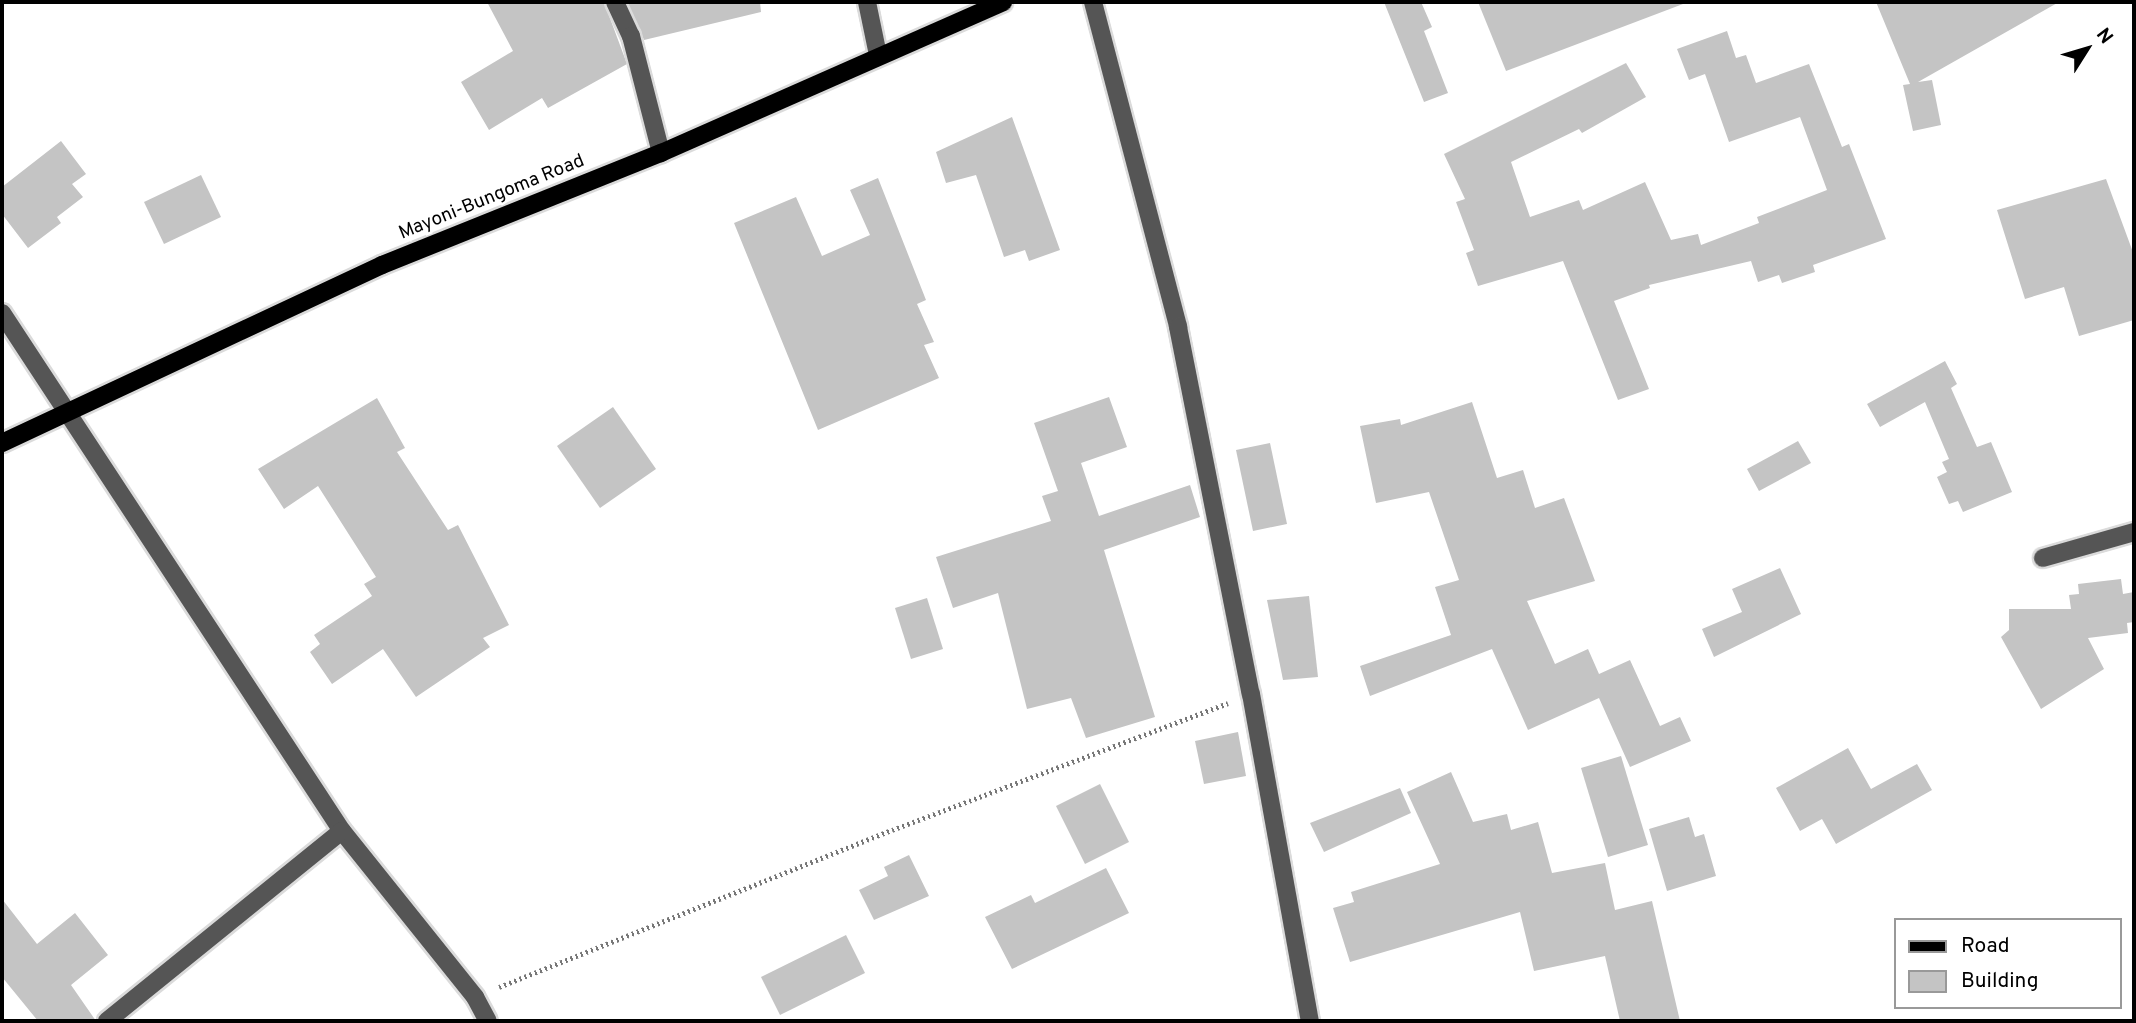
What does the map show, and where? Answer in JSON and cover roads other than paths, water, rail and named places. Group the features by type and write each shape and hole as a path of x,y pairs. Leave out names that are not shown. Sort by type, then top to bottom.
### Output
{"main road":[{"name":"Mayoni-Bungoma Road","path":"2,443 382,265 661,153 1003,2"}],"street":[{"path":"615,2 631,36 661,153"},
{"path":"867,2 878,55"},
{"path":"1093,2 1178,327 1251,694 1310,1021"},
{"path":"2,313 342,831 475,997 488,1021"},
{"path":"2043,558 2134,532"},
{"path":"107,1021 342,831"}]}
